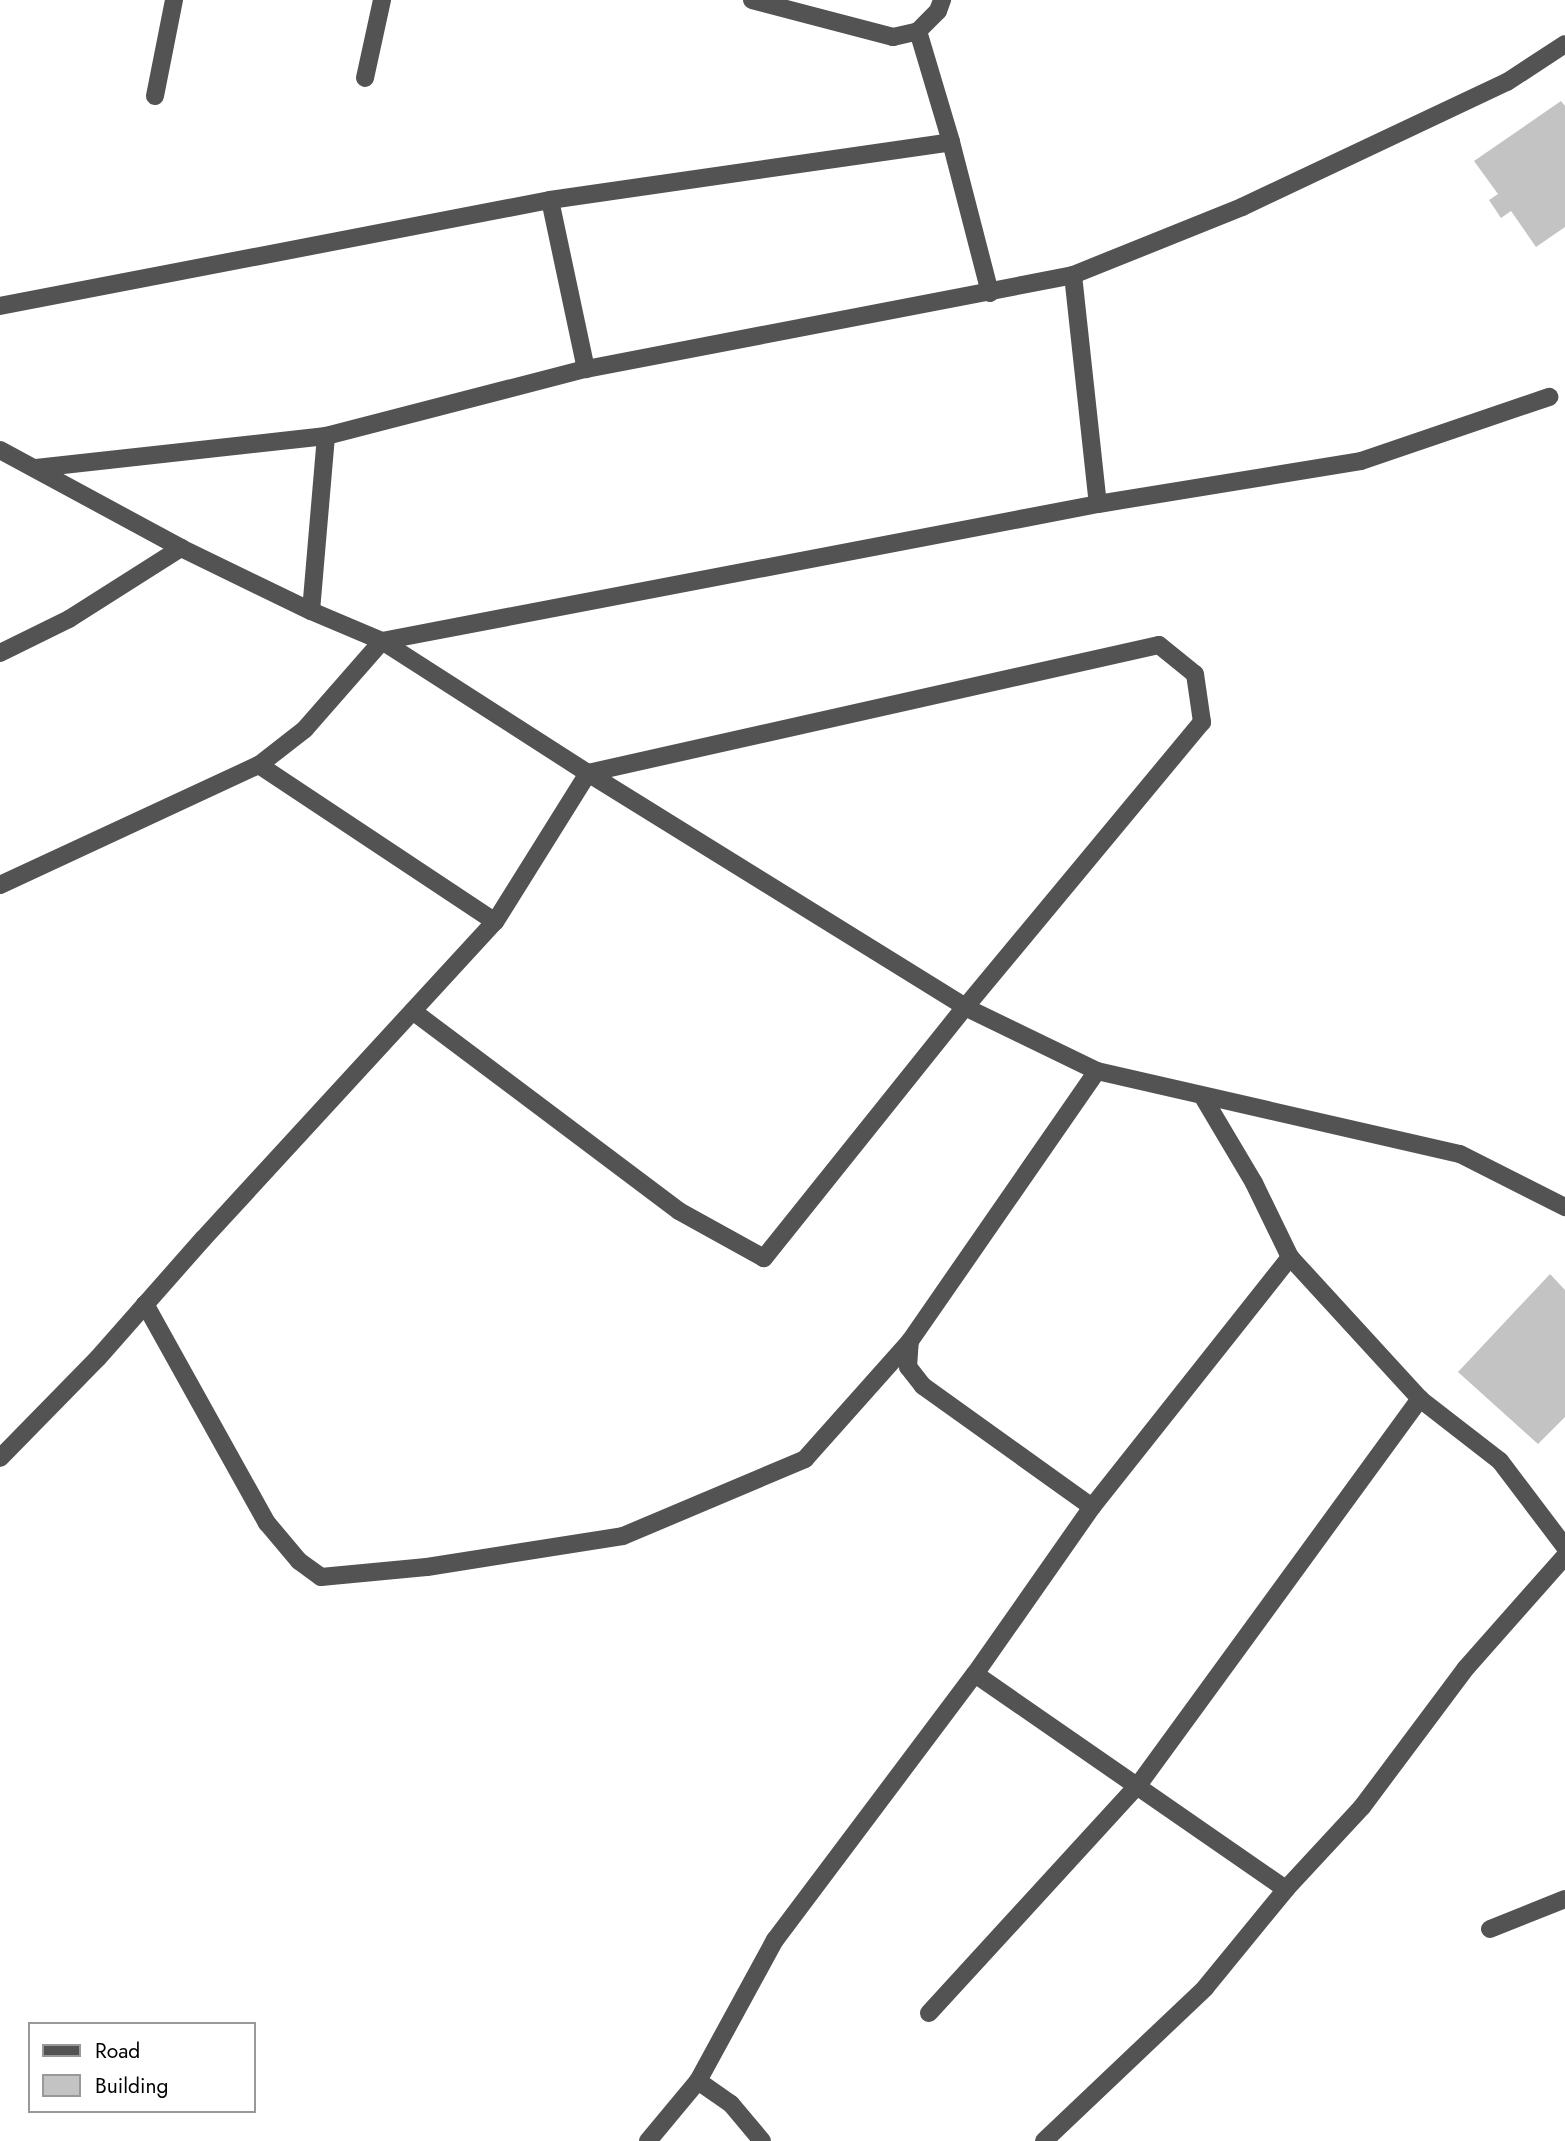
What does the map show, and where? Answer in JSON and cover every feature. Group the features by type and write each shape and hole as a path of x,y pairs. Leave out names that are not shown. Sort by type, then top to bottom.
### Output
{"street":[{"path":"155,96 174,0"},
{"path":"365,78 382,0"},
{"path":"752,0 893,37 918,32 938,12 942,0"},
{"path":"918,32 951,142 990,293"},
{"path":"36,468 327,436 586,369 1073,275 1255,201 1507,82 1565,44"},
{"path":"0,306 550,200 951,142"},
{"path":"550,200 586,369"},
{"path":"1073,275 1098,504"},
{"path":"0,885 259,765 305,729 383,641 1098,504 1361,461 1549,397"},
{"path":"311,611 327,436"},
{"path":"0,450 181,548 311,611 383,641 965,1007 1097,1071 1460,1154 1565,1207"},
{"path":"0,653 69,619 181,548"},
{"path":"0,1458 98,1358 145,1304 413,1011 495,922 589,773 1159,645 1195,674 1202,722 965,1007 764,1258 678,1211 413,1011"},
{"path":"259,765 495,922"},
{"path":"145,1304 267,1523 299,1561 321,1577 427,1567 623,1536 805,1459 910,1341 1097,1071"},
{"path":"1203,1097 1254,1183 1290,1256 1420,1399 1500,1461 1565,1547"},
{"path":"648,2141 698,2081 775,1940 975,1674 1092,1507 1290,1256"},
{"path":"910,1341 908,1367 923,1387 1092,1507"},
{"path":"929,2013 1139,1784 1420,1399"},
{"path":"1044,2141 1205,1987 1286,1889 1362,1807 1466,1668 1565,1556"},
{"path":"975,1674 1139,1784 1286,1889"},
{"path":"1490,1929 1565,1899"},
{"path":"698,2081 731,2104 762,2141"}],"building":[{"path":"1561,101 1565,106 1565,227 1536,247 1511,211 1501,218 1489,200 1498,194 1474,161"},
{"path":"1550,1274 1565,1290 1565,1417 1538,1444 1458,1372"}]}
